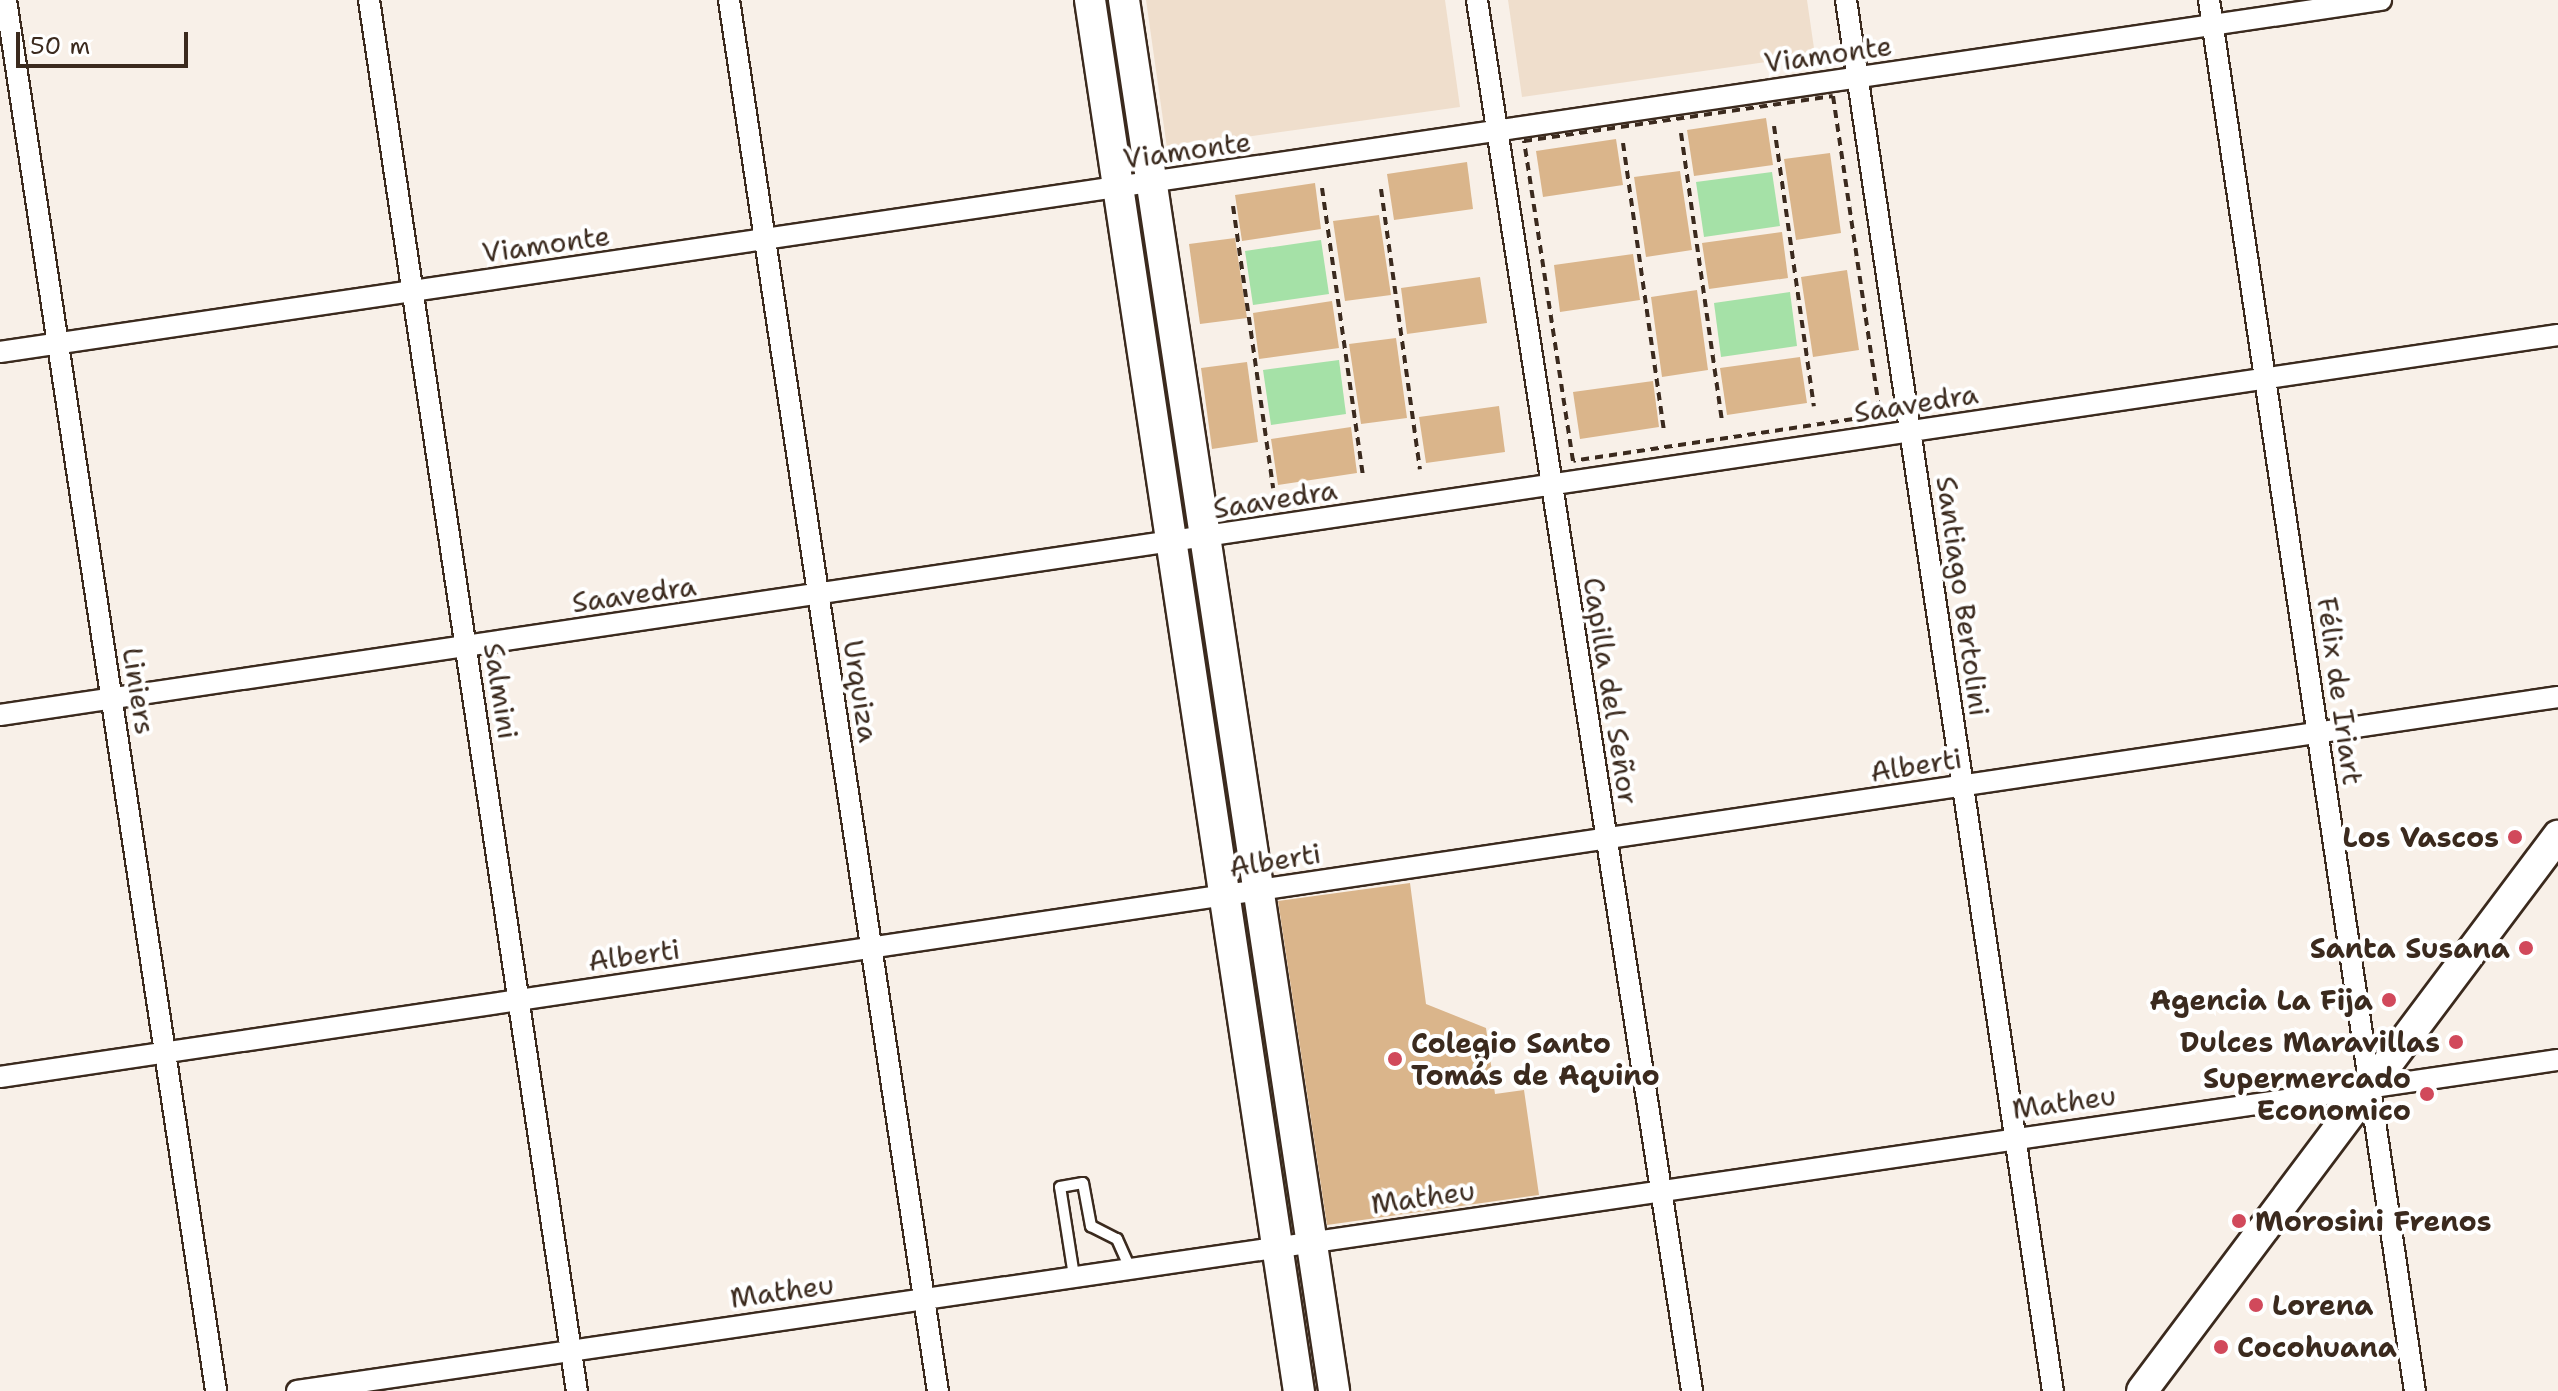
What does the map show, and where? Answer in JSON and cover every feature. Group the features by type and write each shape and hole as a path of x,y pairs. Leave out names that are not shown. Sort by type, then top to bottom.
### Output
{"main road":[{"path":"1090,0 1299,1391"},
{"path":"1124,0 1334,1391"},
{"path":"2142,1391 2558,836"}],"street":[{"name":"Liniers","path":"6,0 216,1391"},
{"name":"Salmini","path":"369,0 577,1391"},
{"name":"Urquiza","path":"729,0 938,1391"},
{"name":"Capilla del Señor","path":"1477,0 1692,1391"},
{"name":"Santiago Bertolini","path":"1846,0 2053,1391"},
{"name":"Félix de Iriart","path":"2209,0 2415,1391"},
{"name":"Viamonte","path":"0,352 2381,0"},
{"name":"Saavedra","path":"0,715 2558,335"},
{"name":"Alberti","path":"0,1077 2558,697"},
{"name":"Matheu","path":"297,1391 2015,1137 2558,1060"}],"lane":[{"path":"1074,1276 1060,1187 1083,1183 1091,1226 1117,1239 1130,1268"}],"path":[{"path":"1833,96 1880,415 1573,461 1524,141 1833,96"},
{"path":"1774,126 1814,406"},
{"path":"1681,133 1722,420"},
{"path":"1623,143 1664,431"},
{"path":"1322,188 1363,475"},
{"path":"1381,189 1420,469"},
{"path":"1233,206 1273,488"}],"shaded area":[{"path":"1146,0 1445,0 1460,107 1167,148"},
{"path":"1508,0 1807,0 1815,55 1522,97"}],"green space":[{"path":"1772,172 1780,226 1704,237 1696,182"},
{"path":"1141,207 1188,518 1184,521 1180,519 1133,209"},
{"path":"1321,240 1329,294 1253,305 1245,251"},
{"path":"1790,292 1797,346 1721,357 1714,303"},
{"path":"1339,360 1346,414 1271,425 1263,370"},
{"path":"1194,562 1241,873 1238,875 1233,874 1186,563"},
{"path":"1248,913 1295,1224 1291,1226 1286,1225 1240,914"}],"building":[{"path":"1766,118 1773,165 1694,176 1687,130"},
{"path":"1616,139 1623,185 1543,197 1536,151"},
{"path":"1830,153 1841,233 1796,240 1784,159"},
{"path":"1467,162 1473,209 1394,220 1387,174"},
{"path":"1680,171 1692,250 1646,257 1634,177"},
{"path":"1315,183 1321,229 1242,241 1235,195"},
{"path":"1379,215 1391,295 1345,301 1333,221"},
{"path":"1782,232 1788,278 1709,289 1702,243"},
{"path":"1235,238 1247,318 1200,324 1189,244"},
{"path":"1633,254 1640,300 1560,312 1554,265"},
{"path":"1847,270 1859,350 1813,357 1801,277"},
{"path":"1480,277 1487,323 1407,334 1401,288"},
{"path":"1697,290 1708,370 1662,377 1651,297"},
{"path":"1332,301 1339,348 1259,359 1253,313"},
{"path":"1396,338 1407,418 1361,424 1349,344"},
{"path":"1800,357 1807,403 1727,415 1720,368"},
{"path":"1247,362 1258,442 1212,449 1201,368"},
{"path":"1653,381 1659,427 1580,439 1573,392"},
{"path":"1499,406 1505,452 1426,463 1419,417"},
{"path":"1351,427 1357,473 1278,485 1271,439"},
{"name":"Colegio Santo Tomás de Aquino","path":"1410,883 1426,1004 1486,1028 1495,1094 1524,1090 1539,1195 1327,1225 1278,901"}],"place":[{"name":"Los Vascos","path":"2515,837"},
{"name":"Santa Susana","path":"2526,948"},
{"name":"Agencia La Fija","path":"2389,1000"},
{"name":"Dulces Maravillas","path":"2456,1042"},
{"name":"Colegio Santo Tomás de Aquino","path":"1395,1059"},
{"name":"Supermercado Economico","path":"2427,1094"},
{"name":"Morosini Frenos","path":"2239,1221"},
{"name":"Lorena","path":"2256,1305"},
{"name":"Cocohuana","path":"2221,1347"}]}
